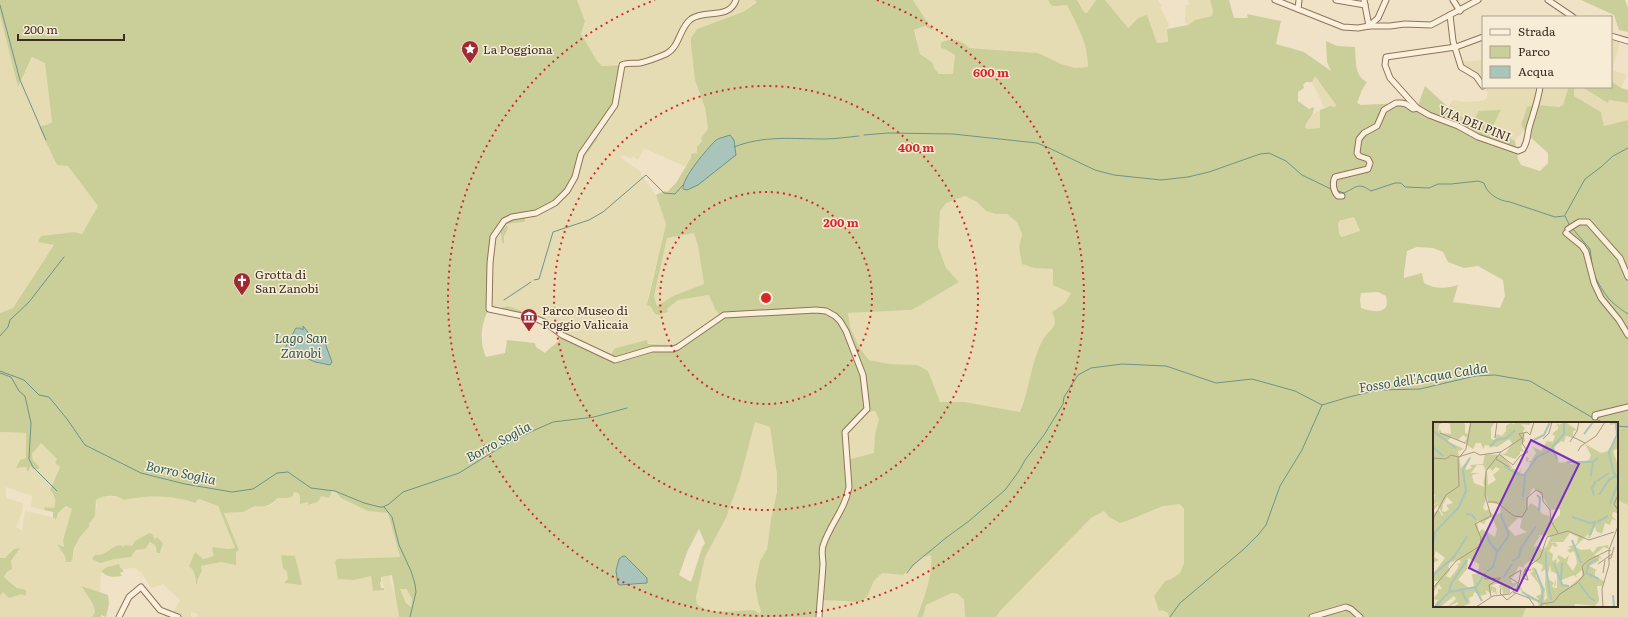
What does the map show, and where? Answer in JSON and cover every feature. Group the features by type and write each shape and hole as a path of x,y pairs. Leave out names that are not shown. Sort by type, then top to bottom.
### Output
{"street":[{"path":"736,0 734,6 727,12 692,19 683,28 674,47 668,53 639,63 622,64 615,105 581,154 575,177 567,191 555,203 536,214 512,217 504,222 493,237 490,263 489,309 538,319 562,335 601,355 615,360 652,349 678,347 716,320 730,314 816,310 826,311 840,321 846,331 863,375 867,409 845,432 849,487 848,495 844,506 826,536 822,548 823,564 819,617"},
{"path":"1275,0 1343,27 1358,28 1405,24 1431,25 1460,11 1478,0"},
{"path":"1298,9 1299,0"},
{"path":"1336,0 1364,2 1369,26"},
{"path":"1369,26 1378,18 1386,0"},
{"path":"1453,0 1460,11"},
{"path":"1548,0 1572,16"},
{"path":"1450,15 1454,41 1461,67 1476,76 1482,85"},
{"path":"1612,36 1628,41"},
{"path":"1456,47 1482,37"},
{"name":"VIA DEI PINI","path":"1456,47 1386,57 1385,66 1390,78 1417,108 1429,115 1458,126 1478,137 1518,151 1523,149 1528,139 1529,129 1538,102 1540,88"},
{"path":"1342,196 1338,196 1334,190 1334,180 1338,175 1368,169 1370,162 1368,159 1357,154 1358,139 1364,133 1377,126 1384,110 1396,103 1406,104 1413,110 1417,108"},
{"path":"1628,277 1620,258 1588,222 1579,222 1567,231 1586,252 1594,283 1601,298 1619,320 1628,335"},
{"path":"1595,417 1595,415 1628,407"},
{"path":"118,617 129,597 141,588 160,610 178,617"},
{"path":"1312,617 1346,607 1351,609 1360,617"}],"shaded area":[{"path":"577,0 757,1 743,12 697,29 691,38 695,80 705,108 708,129 702,138 703,141 699,146 697,153 692,155 686,167 644,148 638,160 632,156 632,159 623,155 620,157 641,172 642,176 656,195 666,224 648,298 655,314 664,314 667,309 678,300 709,295 719,314 716,320 688,341 675,345 648,343 648,341 614,349 611,355 601,355 560,333 546,323 545,318 507,306 495,310 489,309 491,243 500,226 502,243 504,244 506,224 525,222 525,216 579,162 582,163 585,156 595,143 620,64 602,66 597,61 580,34 585,21"},
{"path":"913,0 1048,0 1050,3 1057,6 1067,4 1081,30 1088,58 1088,67 1075,68 1061,64 1038,53 968,48 963,43 945,40 945,48 955,55 953,74 939,74 934,68 933,63 920,55 918,51 917,39 914,30 925,26 932,30"},
{"path":"1077,0 1096,0 1088,13 1084,12"},
{"path":"1105,0 1158,0 1162,6 1160,8 1169,24 1167,29 1168,42 1157,43 1147,16 1138,18 1127,28"},
{"path":"1188,0 1210,0 1213,11 1212,16 1196,20 1188,25 1185,22 1185,17 1186,5 1190,5"},
{"path":"0,15 18,87 33,57 45,63 52,124 39,127 98,206 82,234 74,232 41,236 39,242 55,245 13,308 0,313"},
{"path":"1612,36 1621,39 1612,70"},
{"path":"1482,60 1482,85 1459,62"},
{"path":"1612,70 1627,75 1621,88 1612,82"},
{"path":"1315,75 1336,105 1335,107 1324,107 1312,82"},
{"path":"1485,88 1568,89 1563,105 1521,125 1525,130 1515,141 1492,128 1501,110 1473,121 1449,110 1448,107 1453,100 1468,102 1482,101 1487,98 1488,93"},
{"path":"1574,88 1584,88 1608,103 1609,100 1628,103 1628,120 1604,126 1601,112 1574,96"},
{"path":"1320,110 1320,128 1307,129 1305,127 1306,122 1314,113"},
{"path":"965,196 977,202 986,211 996,214 1007,214 1017,222 1022,234 1019,247 1034,268 1053,269 1054,276 1071,293 1065,303 1052,312 1056,321 1054,327 1042,341 1020,413 965,402 940,402 917,365 889,364 869,360 859,347 850,327 847,313 912,310 959,282 946,268 938,246 940,210 946,203"},
{"path":"1354,217 1360,232 1342,237 1339,234 1338,224 1340,219 1343,220"},
{"path":"694,233 698,246 704,284 673,296 658,307 654,296 667,237"},
{"path":"875,411 879,419 875,434 874,453 846,460 847,429 865,413"},
{"path":"755,422 770,427 777,475 777,492 771,519 767,549 760,561 755,585 761,611 760,614 754,610 737,613 715,614 705,611 697,604 696,597 700,574 704,557 726,518 740,479"},
{"path":"0,432 26,433 26,458 20,460 16,468 26,467 27,471 34,462 32,454 41,443 57,459 56,463 60,467 50,490 56,499 54,508 45,507 44,510 31,507 32,496 6,487 6,498 23,503 22,513 16,527 22,530 25,511 53,517 56,520 58,513 67,506 71,508 72,510 63,540 64,547 58,544 73,557 77,541 81,538 83,531 89,527 97,506 96,500 104,496 120,497 124,500 137,497 164,496 195,503 199,499 218,506 235,548 228,549 214,547 213,553 215,556 203,559 195,552 192,561 196,577 196,585 201,574 201,566 221,562 236,565 236,552 239,550 224,513 243,512 255,506 260,507 272,505 278,498 288,498 294,492 298,493 308,502 308,504 321,496 335,491 368,510 389,513 400,557 339,559 335,562 338,578 354,580 371,576 373,591 384,590 382,577 392,575 390,577 391,584 394,590 399,617 198,617 198,614 191,612 191,617 178,617 172,614 180,600 163,584 152,588 141,572 135,568 123,569 119,564 107,567 101,571 100,592 81,587 93,604 95,612 92,617 0,617 0,596 3,592 6,595 22,594 21,590 4,577 7,572 10,571 11,561 20,548 14,549 5,559 0,558","holes":["149,533 157,539 162,548 161,551 155,550 155,545 151,542 142,549 136,551 130,557 100,563 98,561 99,555 107,552 109,549 132,546 135,541"]},
{"path":"1618,500 1628,505 1628,617 1522,617 1527,607 1618,607"},
{"path":"1181,503 1184,509 1184,563 1180,573 1165,581 1154,596 1157,605 1168,613 1169,617 996,617 1039,570 1091,518 1104,511 1109,517 1127,521 1163,506"},
{"path":"931,555 931,568 928,584 917,617 819,617 820,600 844,602 867,597 874,581 882,573 903,575 923,557"},
{"path":"400,589 408,589 412,599 411,607 406,603"},
{"path":"952,593 958,594 964,600 965,617 923,617 926,605"}],"green space":[{"path":"0,0 577,0 585,21 581,34 597,61 602,66 622,65 615,105 598,131 597,140 585,156 582,163 579,162 567,191 555,203 525,216 525,222 506,224 508,228 504,237 504,244 502,243 500,226 493,237 489,309 484,320 482,333 482,345 486,357 505,353 507,340 535,343 536,347 545,353 562,335 601,355 611,355 616,348 647,340 648,344 675,345 688,341 715,320 719,314 715,309 709,295 678,300 667,309 668,312 659,315 655,314 651,307 647,305 666,224 656,195 664,191 667,192 676,183 691,158 691,154 697,153 697,147 702,141 701,138 708,129 705,108 695,80 691,38 697,29 743,12 757,2 754,0 913,0 933,31 925,26 914,30 920,54 933,63 934,68 939,74 953,74 955,55 941,48 941,43 948,40 959,41 969,48 1038,53 1061,64 1075,68 1088,67 1088,58 1084,42 1067,5 1052,6 1048,0 1077,0 1084,12 1087,13 1096,0 1105,0 1128,28 1138,18 1147,15 1157,43 1168,42 1167,29 1188,25 1195,20 1212,16 1213,11 1210,0 1229,0 1234,18 1248,18 1247,14 1281,21 1276,44 1304,52 1331,71 1327,62 1326,41 1337,46 1355,47 1356,67 1360,76 1367,82 1357,103 1361,105 1401,103 1417,108 1425,86 1448,107 1449,110 1473,121 1479,111 1501,110 1492,128 1515,141 1518,159 1521,165 1540,171 1548,163 1548,153 1528,135 1521,125 1527,107 1537,105 1559,107 1563,105 1568,89 1567,88 1574,88 1574,96 1601,112 1604,126 1628,120 1628,505 1618,500 1618,422 1433,422 1433,607 1527,607 1522,617 1169,617 1168,613 1162,610 1159,611 1154,596 1165,581 1180,573 1184,563 1184,509 1180,504 1163,506 1120,523 1109,517 1104,511 1091,518 1000,611 996,617 965,617 964,600 958,594 952,593 926,605 923,617 917,617 931,570 931,555 923,557 903,575 882,573 874,581 867,597 860,602 820,600 819,617 399,617 392,575 381,577 381,581 383,581 380,582 381,588 384,588 384,590 373,591 371,576 354,580 338,579 335,562 337,559 400,557 388,513 368,511 341,498 335,491 332,491 329,498 321,496 317,502 308,505 308,502 300,504 300,496 298,493 294,492 293,496 288,498 278,498 262,507 255,506 243,512 224,513 239,550 236,552 236,565 221,562 201,566 202,571 196,585 195,574 189,566 195,552 203,559 214,556 212,549 213,547 228,549 235,548 218,506 199,499 195,503 169,497 141,497 124,500 114,496 99,498 96,500 95,516 77,543 71,562 66,562 65,556 57,544 64,547 63,540 72,509 66,506 58,513 56,520 53,517 53,512 44,510 45,507 54,508 55,499 50,490 60,467 55,463 57,459 41,443 32,454 33,460 39,466 39,469 33,469 30,466 29,471 27,471 26,467 16,468 20,460 26,458 26,433 0,432 0,313 13,308 54,245 38,242 41,236 74,232 82,234 98,206 68,166 57,165 39,127 52,123 45,63 32,57 18,87 0,15","holes":["1315,76 1336,105 1335,107 1330,106 1320,110 1320,128 1307,129 1305,127 1313,113 1314,107 1309,109 1298,101 1298,92 1304,88 1303,85 1306,82 1312,82","965,196 977,202 986,211 996,214 1007,214 1017,222 1022,234 1019,247 1022,264 1034,268 1053,269 1053,285 1071,293 1065,303 1052,312 1055,322 1053,328 1042,341 1038,349 1020,412 965,402 940,402 928,371 917,365 889,364 869,360 859,347 850,327 848,313 912,310 959,282 946,268 938,246 940,211 946,203","1354,217 1360,231 1342,237 1339,234 1338,224 1340,220","694,233 698,246 704,284 673,296 657,306 654,296 667,238","1417,247 1433,248 1443,252 1448,262 1464,268 1478,266 1503,280 1505,296 1500,308 1453,302 1458,285 1445,288 1436,287 1424,283 1422,273 1404,278 1407,251","1378,292 1386,296 1386,307 1380,311 1371,311 1361,308 1361,293","297,327 306,330 311,335 325,343 331,364 323,364 310,359 293,356 287,352 285,348","875,411 879,419 875,434 874,453 846,460 847,429 865,413","755,422 770,427 777,475 777,492 771,519 767,549 760,561 755,585 761,611 760,614 754,610 716,612 703,608 697,604 696,597 705,557 726,518 740,479","699,529 705,543 691,582 679,575 688,550","619,559 632,564 647,578 644,584 618,584 616,571","400,589 407,589 412,599 411,607 406,603"]},
{"path":"1581,0 1625,0 1628,8 1628,32 1619,30 1614,15"},
{"path":"1612,82 1621,88 1628,90 1628,103 1609,100 1608,103 1584,88 1612,88"},
{"path":"507,306 545,318 546,323 495,310"},
{"path":"149,533 152,534 155,539 157,537 163,543 160,553 157,553 155,545 150,542 145,549 136,550 131,557 100,563 92,559 95,555 102,554 117,546 132,546 135,541"},
{"path":"20,548 11,561 12,569 7,572 4,577 17,588 26,590 26,596 22,594 9,598 3,592 0,596 0,558 5,558 14,549"},
{"path":"281,555 295,556 302,585 284,583 288,579 287,572 283,568"},
{"path":"119,564 124,571 120,573 122,576 108,576 101,571 107,567"},
{"path":"81,586 108,595 109,604 106,617 101,615 101,617 92,617 95,612 93,604"}],"water":[{"path":"730,135 734,140 736,155 698,185 687,190 683,189 686,178 706,150 716,140"},
{"name":"Lago San Zanobi","path":"303,326 311,336 325,343 332,362 330,365 315,362 306,358 295,358 288,353 285,348 296,328 303,330"},
{"path":"625,556 647,578 647,583 618,584 616,571 619,559"}],"waterway":[{"path":"0,5 20,80 46,140"},
{"path":"864,135 888,133 953,134 1037,143 1095,170 1114,175 1161,180 1188,177 1209,172 1260,154 1269,153 1286,161 1302,175 1333,190"},
{"path":"734,147 745,143 768,139 829,139 859,136"},
{"path":"1565,215 1585,179 1613,156 1628,148"},
{"path":"534,280 539,279 553,232 589,220 603,212 646,175 664,193 675,194 683,185"},
{"path":"1338,191 1344,193 1358,186 1367,188 1371,191 1395,183 1401,183 1405,187 1429,188 1438,184 1478,181 1484,183 1491,194 1502,200 1555,217 1564,216"},
{"path":"1565,216 1570,226"},
{"path":"1572,228 1590,249 1592,264"},
{"path":"0,336 8,327 10,320 29,302 64,257"},
{"path":"1594,275 1608,297 1628,314"},
{"path":"504,300 531,282"},
{"name":"Fosso dell'Acqua Calda","path":"907,573 913,565 969,521 1005,490 1044,435 1063,404 1064,397 1078,375 1091,368 1122,364 1166,366 1216,383 1252,379 1295,391 1322,405 1378,390 1420,389 1475,376 1495,375 1530,381 1593,418"},
{"name":"Borro Soglia","path":"0,371 24,380 39,395 49,397 85,445 141,473 185,484 232,492 253,489 277,473 288,472 311,488 335,491 364,503 380,507 389,504 403,492 459,473 501,447 553,422 594,417 627,408"},
{"path":"0,373 11,377 19,391 25,396 31,423 29,459 33,467 57,491"},
{"path":"1170,617 1180,603 1244,549 1266,525 1280,486 1302,450 1322,405"},
{"name":"Fosso dell'Acqua Calda","path":"1596,419 1602,422"},
{"name":"Fosso dell'Acqua Calda","path":"1618,426 1628,427"},
{"name":"Borro Soglia","path":"384,507 392,517 399,545 411,571 415,584 416,592 410,617"}],"place":[{"name":"La Poggiona","path":"470,64"},
{"name":"Grotta di San Zanobi","path":"242,296"},
{"name":"Parco Museo di Poggio Valicaia","path":"529,332"}]}
